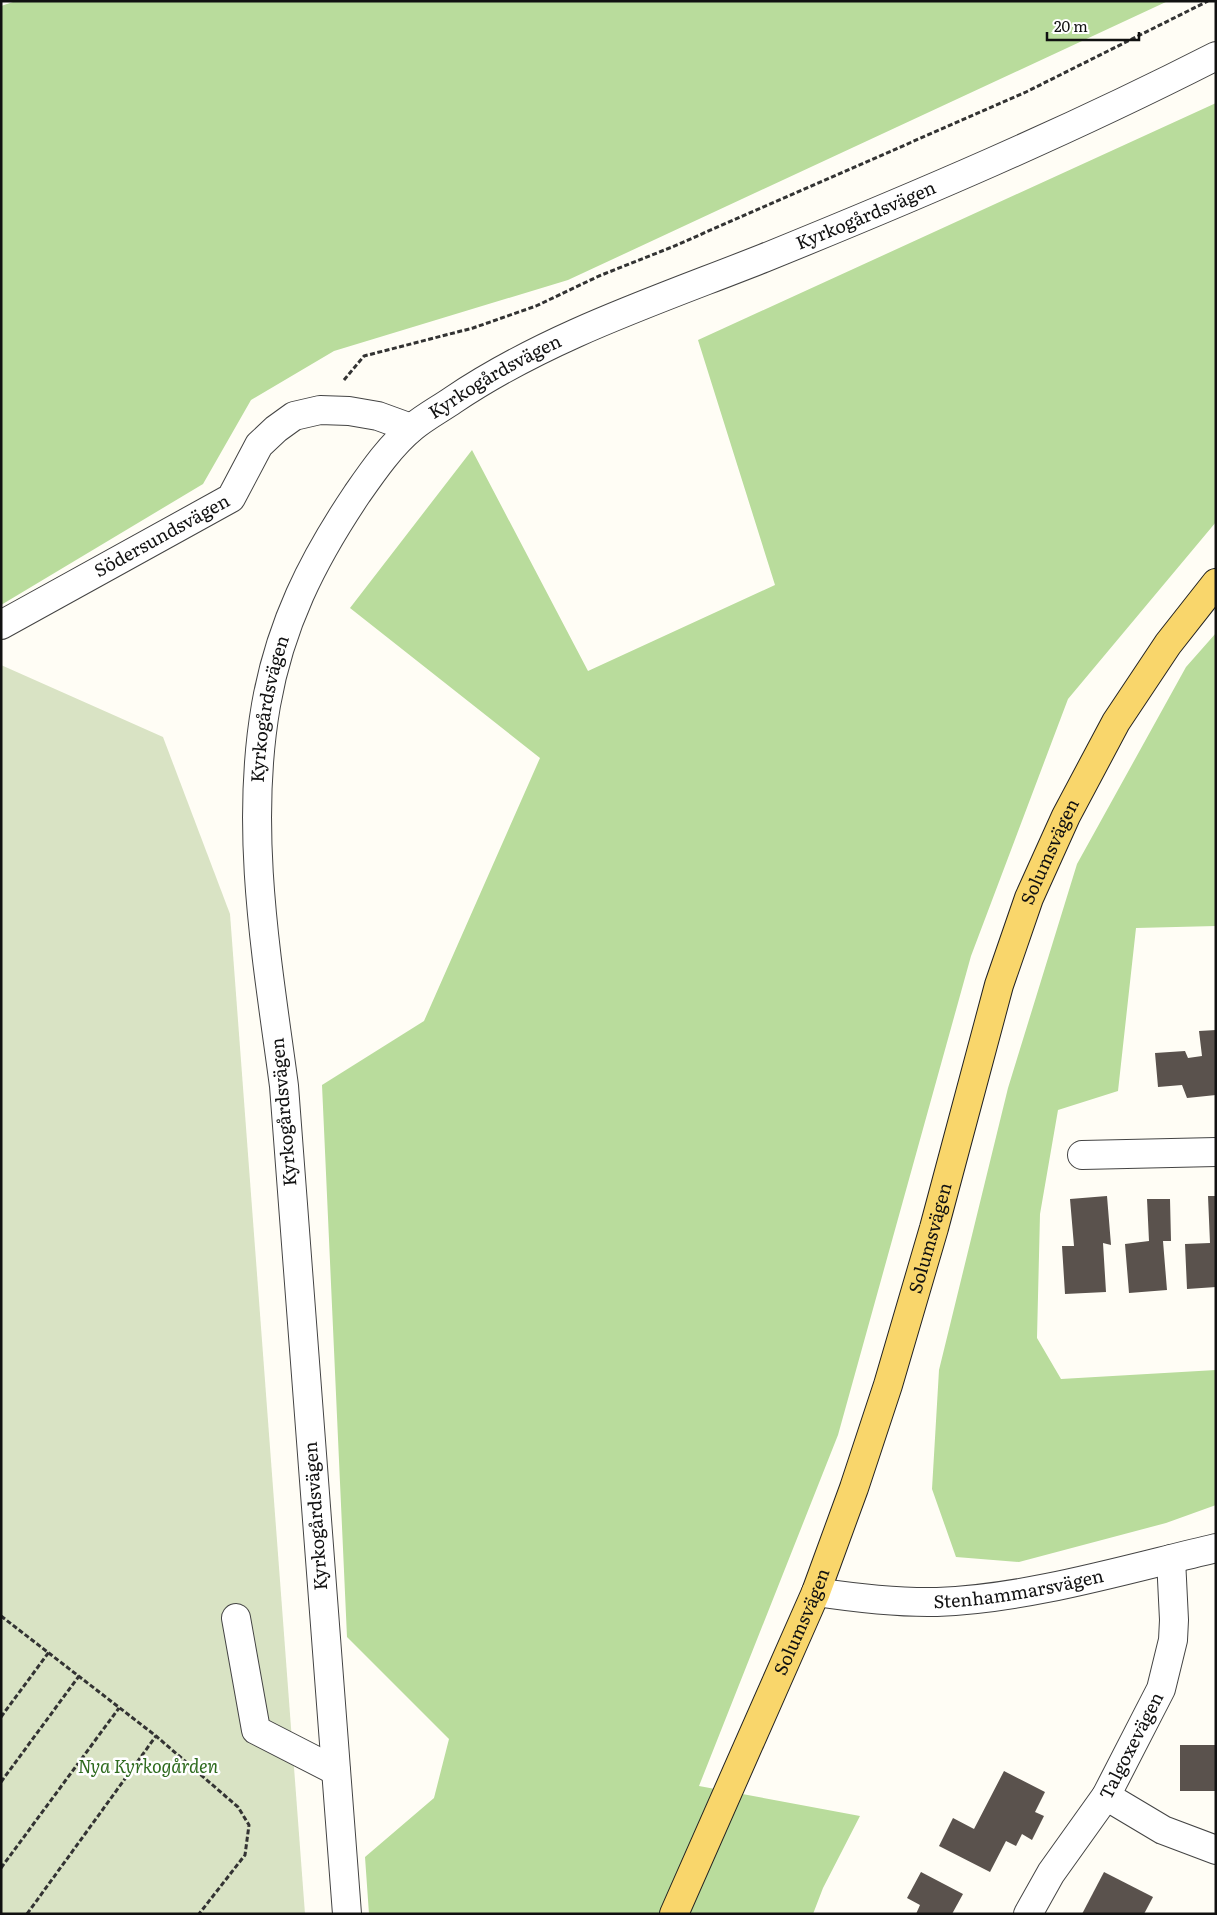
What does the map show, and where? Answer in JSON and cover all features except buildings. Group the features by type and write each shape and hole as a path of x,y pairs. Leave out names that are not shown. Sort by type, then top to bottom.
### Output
{"main road":[{"name":"Solumsvägen","path":"674,1914 816,1592 888,1386 934,1228 999,985 1029,898 1066,816 1116,722 1168,644 1216,583"}],"street":[{"name":"Kyrkogårdsvägen","path":"347,1914 284,1086 258,882 256,828 258,772 266,704 279,649 303,584 336,526 372,472 411,428 474,386 546,346 583,329 884,209 1142,94 1216,56"},
{"name":"Södersundsvägen","path":"1,625 231,498 259,445 294,416 320,410 350,410 378,416 411,428"},
{"path":"1082,1155 1216,1152"},
{"name":"Stenhammarsvägen","path":"816,1592 881,1601 937,1602 1001,1596 1216,1548"},
{"name":"Talgoxevägen","path":"1028,1914 1051,1873 1106,1796 1161,1690 1174,1626 1171,1559"},
{"path":"236,1618 256,1730 336,1771"},
{"path":"1106,1796 1163,1830 1216,1850"}],"path":[{"path":"320,410 364,356 473,328 536,306 599,276 672,248 1026,92 1208,1"},
{"path":"1,1616 156,1736 238,1807 249,1825 245,1855 199,1914"},
{"path":"1,1717 48,1652"},
{"path":"1,1782 79,1676"},
{"path":"1,1868 119,1708"},
{"path":"27,1914 156,1736"}],"green space":[{"path":"16,1 1168,1 568,280 334,351 251,400 203,484 1,605 1,6"},
{"path":"1216,103 1216,522 1068,699 971,956 838,1435 699,1786 860,1816 823,1888 813,1914 369,1914 365,1857 434,1798 449,1739 347,1637 322,1085 424,1021 540,758 350,608 472,450 588,671 775,585 698,340"},
{"path":"1216,633 1216,926 1136,928 1118,1091 1058,1110 1040,1214 1037,1338 1061,1379 1216,1370 1216,1505 1166,1523 1019,1562 956,1557 932,1489 939,1370 1008,1088 1077,864 1186,667"},
{"name":"Nya Kyrkogården","path":"1,665 163,737 230,914 305,1914 1,1914"}]}
